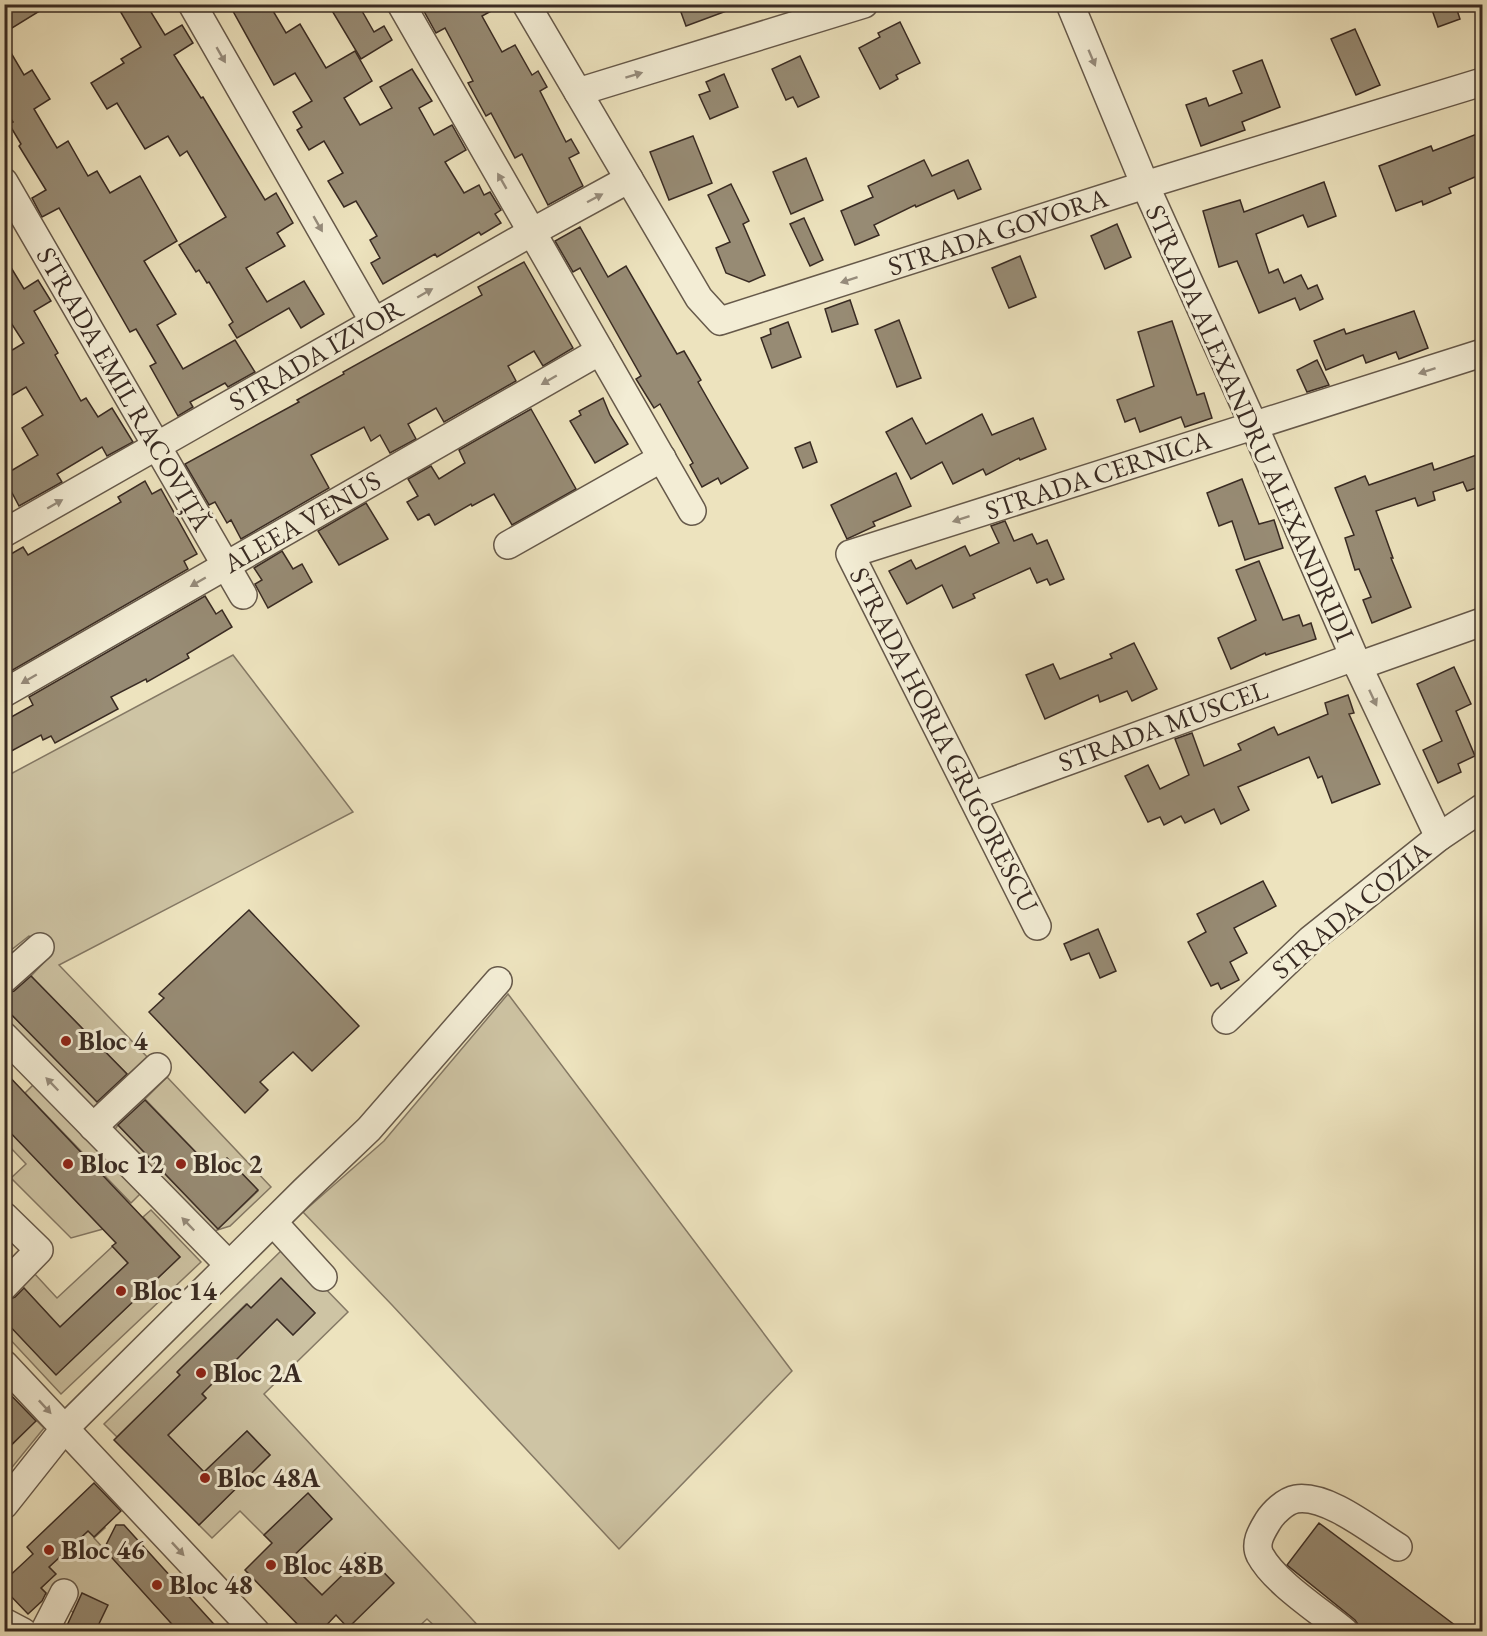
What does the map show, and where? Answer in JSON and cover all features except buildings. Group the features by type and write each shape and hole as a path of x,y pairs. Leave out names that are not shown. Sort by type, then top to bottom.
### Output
{"street":[{"path":"192,4 374,322"},
{"path":"401,4 692,511"},
{"path":"526,4 629,179"},
{"path":"578,92 864,4"},
{"name":"STRADA ALEXANDRU ALEXANDRIDI","path":"1070,4 1145,185 1254,426 1356,661 1439,837"},
{"name":"STRADA GOVORA","path":"629,179 699,298 720,321 1145,185 1482,82"},
{"name":"STRADA IZVOR","path":"4,533 629,179"},
{"name":"STRADA EMIL RACOVIȚĂ","path":"4,182 243,595"},
{"name":"ALEEA VENUS","path":"4,693 600,351"},
{"name":"STRADA CERNICA","path":"850,554 1482,353"},
{"path":"508,545 662,458"},
{"name":"STRADA HORIA GRIGORESCU","path":"850,554 1037,926"},
{"name":"STRADA MUSCEL","path":"972,796 1356,661 1482,622"},
{"name":"STRADA COZIA","path":"1226,1020 1310,940 1439,837 1482,808"},
{"path":"4,979 40,947"},
{"path":"4,1505 65,1428 228,1265 369,1129 498,981"},
{"path":"4,1036 228,1265"},
{"path":"93,1126 156,1067"},
{"path":"4,1216 39,1250 4,1286"},
{"path":"273,1222 323,1277"},
{"path":"4,1364 254,1631"},
{"path":"1345,1632 1273,1574 1259,1553 1259,1536 1273,1513 1295,1499 1317,1501 1333,1507 1398,1547"},
{"path":"44,1632 64,1593"},
{"path":"4,1622 23,1632"}],"shaded area":[{"path":"233,655 353,812 59,965 152,1062 94,1117 5,1022 4,1007 99,1103 128,1075 31,976 49,957 29,936 6,954 5,952 5,777"},
{"path":"508,994 792,1371 619,1549 303,1212 384,1141"},
{"path":"167,1077 271,1187 230,1226 208,1233 113,1132 118,1125 218,1229 258,1191 227,1158 214,1171 145,1099"},
{"path":"34,1084 140,1194 131,1203 25,1093"},
{"path":"5,1126 103,1229 71,1238 11,1178 26,1164 10,1147 5,1152"},
{"path":"151,1210 201,1262 61,1394 5,1334 5,1320 56,1374 180,1257 143,1217"},
{"path":"113,1246 128,1263 60,1327 20,1284 33,1272 57,1298"},
{"path":"285,1247 348,1312 264,1394 483,1631 440,1631 427,1619 414,1631 352,1631 348,1628 365,1554 322,1595 288,1561 331,1519 308,1494 264,1535 240,1511 212,1538 199,1525 270,1455 247,1431 204,1472 173,1441 156,1447 206,1398 202,1393 277,1319 293,1335 315,1313 282,1279 251,1308 246,1304 178,1371 180,1375 117,1437 104,1424"},
{"path":"36,1420 44,1428 5,1476 5,1452"},
{"path":"99,1521 105,1528 94,1538 179,1631 95,1631 73,1612 48,1596 41,1588 55,1574 49,1567"}],"place":[{"name":"Bloc 4","path":"66,1041"},
{"name":"Bloc 12","path":"68,1164"},
{"name":"Bloc 2","path":"181,1164"},
{"name":"Bloc 14","path":"121,1291"},
{"name":"Bloc 2A","path":"201,1373"},
{"name":"Bloc 48A","path":"205,1478"},
{"name":"Bloc 46","path":"49,1550"},
{"name":"Bloc 48B","path":"271,1565"},
{"name":"Bloc 48","path":"157,1585"}]}
